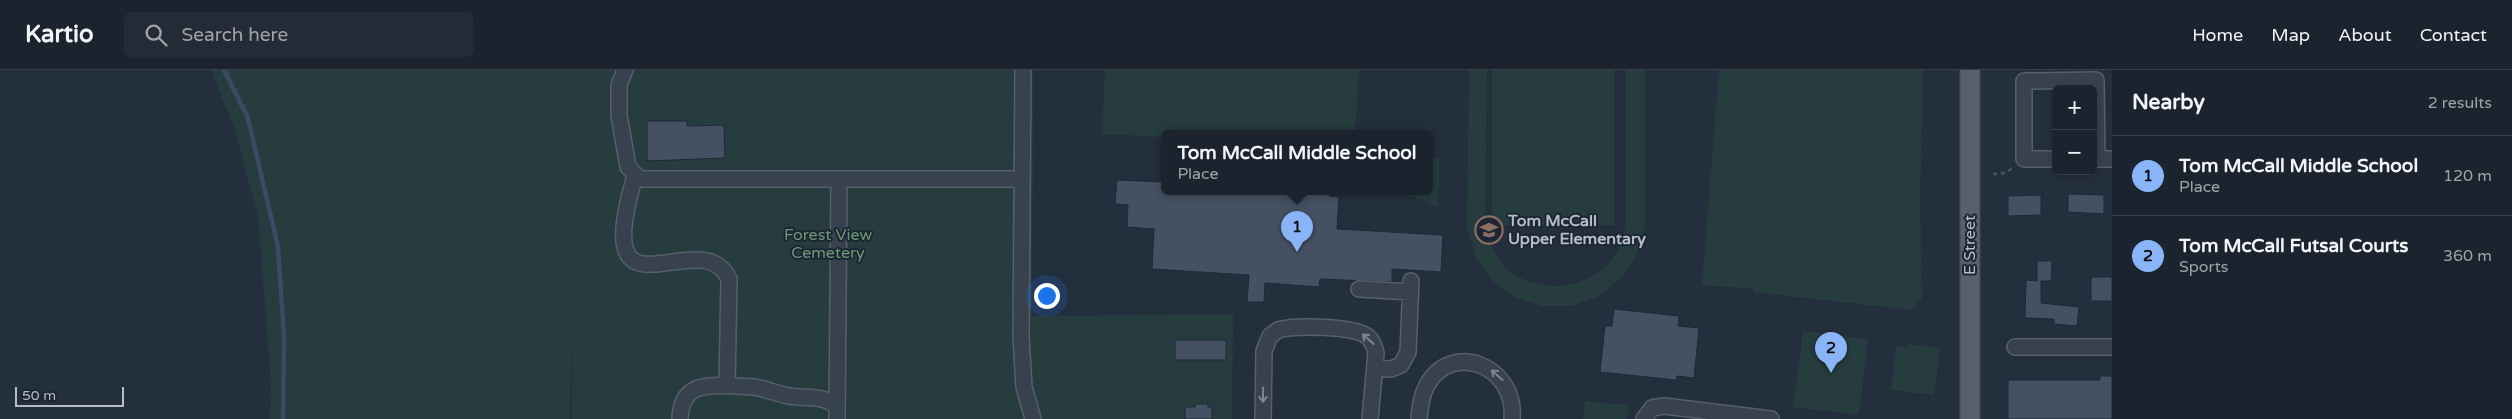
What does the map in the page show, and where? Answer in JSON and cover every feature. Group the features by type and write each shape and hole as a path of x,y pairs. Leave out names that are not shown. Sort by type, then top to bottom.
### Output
{"main road":[{"name":"E Street","path":"1970,70 1970,419"}],"street":[{"path":"625,70 619,85 619,115 628,166 635,176 646,181 1022,179"},
{"path":"1023,70 1021,337 1024,387 1033,419"},
{"path":"2052,159 2024,159 2024,81 2096,80 2101,159"},
{"path":"635,176 626,206 622,242 629,257 642,265 695,260 716,262 724,268 729,279 727,386"},
{"path":"837,413 839,179"},
{"path":"1359,289 1410,287 1408,352 1401,365 1391,368 1376,368"},
{"path":"1263,419 1264,351 1270,336 1278,330 1302,328 1360,332 1374,344 1376,368 1370,419"},
{"path":"2015,347 2112,347"},
{"path":"1419,419 1421,399 1427,385 1437,373 1450,366 1465,362 1480,364 1494,371 1504,382 1511,395 1512,419"},
{"path":"680,419 683,401 688,394 704,386 761,388 789,396 821,398 831,401 837,413"},
{"path":"1644,419 1652,408 1664,406 1771,419"}],"path":[{"path":"1993,174 2006,173 2024,159"}],"green space":[{"name":"Forest View Cemetery","path":"211,70 1033,70 1032,316 1233,314 1232,419 572,419 572,341 570,419 270,419 271,383 258,217 235,130"},
{"path":"1105,70 1359,70 1355,130 1161,130 1161,137 1102,134"},
{"path":"1469,70 1487,70 1485,228 1489,239 1496,254 1506,268 1520,278 1536,284 1552,286 1568,285 1584,280 1598,272 1611,261 1621,244 1626,224 1626,70 1645,70 1645,224 1638,252 1622,277 1599,296 1572,306 1543,306 1515,297 1491,280 1475,256 1467,228"},
{"path":"1492,70 1614,70 1614,225 1492,225"},
{"path":"1719,70 1923,70 1920,201 1922,298 1911,310 1754,292 1753,289 1702,285"},
{"path":"1433,158 1440,159 1438,207 1407,195 1433,195"},
{"path":"1803,331 1868,339 1859,415 1793,407"},
{"path":"1909,344 1940,348 1934,395 1891,390 1896,346 1908,348"},
{"path":"1585,401 1629,405 1627,419 1583,419"}],"building":[{"path":"647,121 687,121 687,126 724,125 725,158 647,161"},
{"path":"1117,180 1161,182 1161,195 1329,195 1339,197 1337,229 1443,235 1441,272 1392,269 1392,282 1320,279 1319,287 1265,283 1264,302 1247,302 1249,275 1152,269 1154,229 1127,227 1128,205 1115,204"},
{"path":"2068,194 2104,195 2104,214 2068,212"},
{"path":"2041,195 2041,215 2008,216 2008,196"},
{"path":"2037,261 2052,261 2051,281 2041,281 2041,303 2079,307 2077,326 2054,324 2054,319 2025,318 2026,280 2037,281"},
{"path":"2091,277 2112,277 2112,301 2091,301"},
{"path":"1614,309 1679,316 1678,326 1699,328 1694,378 1677,376 1676,380 1600,372 1605,326 1612,326"},
{"path":"1175,340 1226,340 1226,360 1175,360"},
{"path":"2100,376 2112,376 2112,419 2008,419 2008,380 2100,380"},
{"path":"1195,404 1208,404 1208,407 1212,407 1212,419 1185,419 1185,407 1195,407"}],"waterway":[{"path":"224,70 248,118 278,247 284,337 283,419"}],"place":[{"name":"Tom McCall Upper Elementary","path":"1489,230"},
{"name":"Tom McCall Middle School","path":"1297,252"},
{"name":"Tom McCall Futsal Courts","path":"1831,373"}]}
